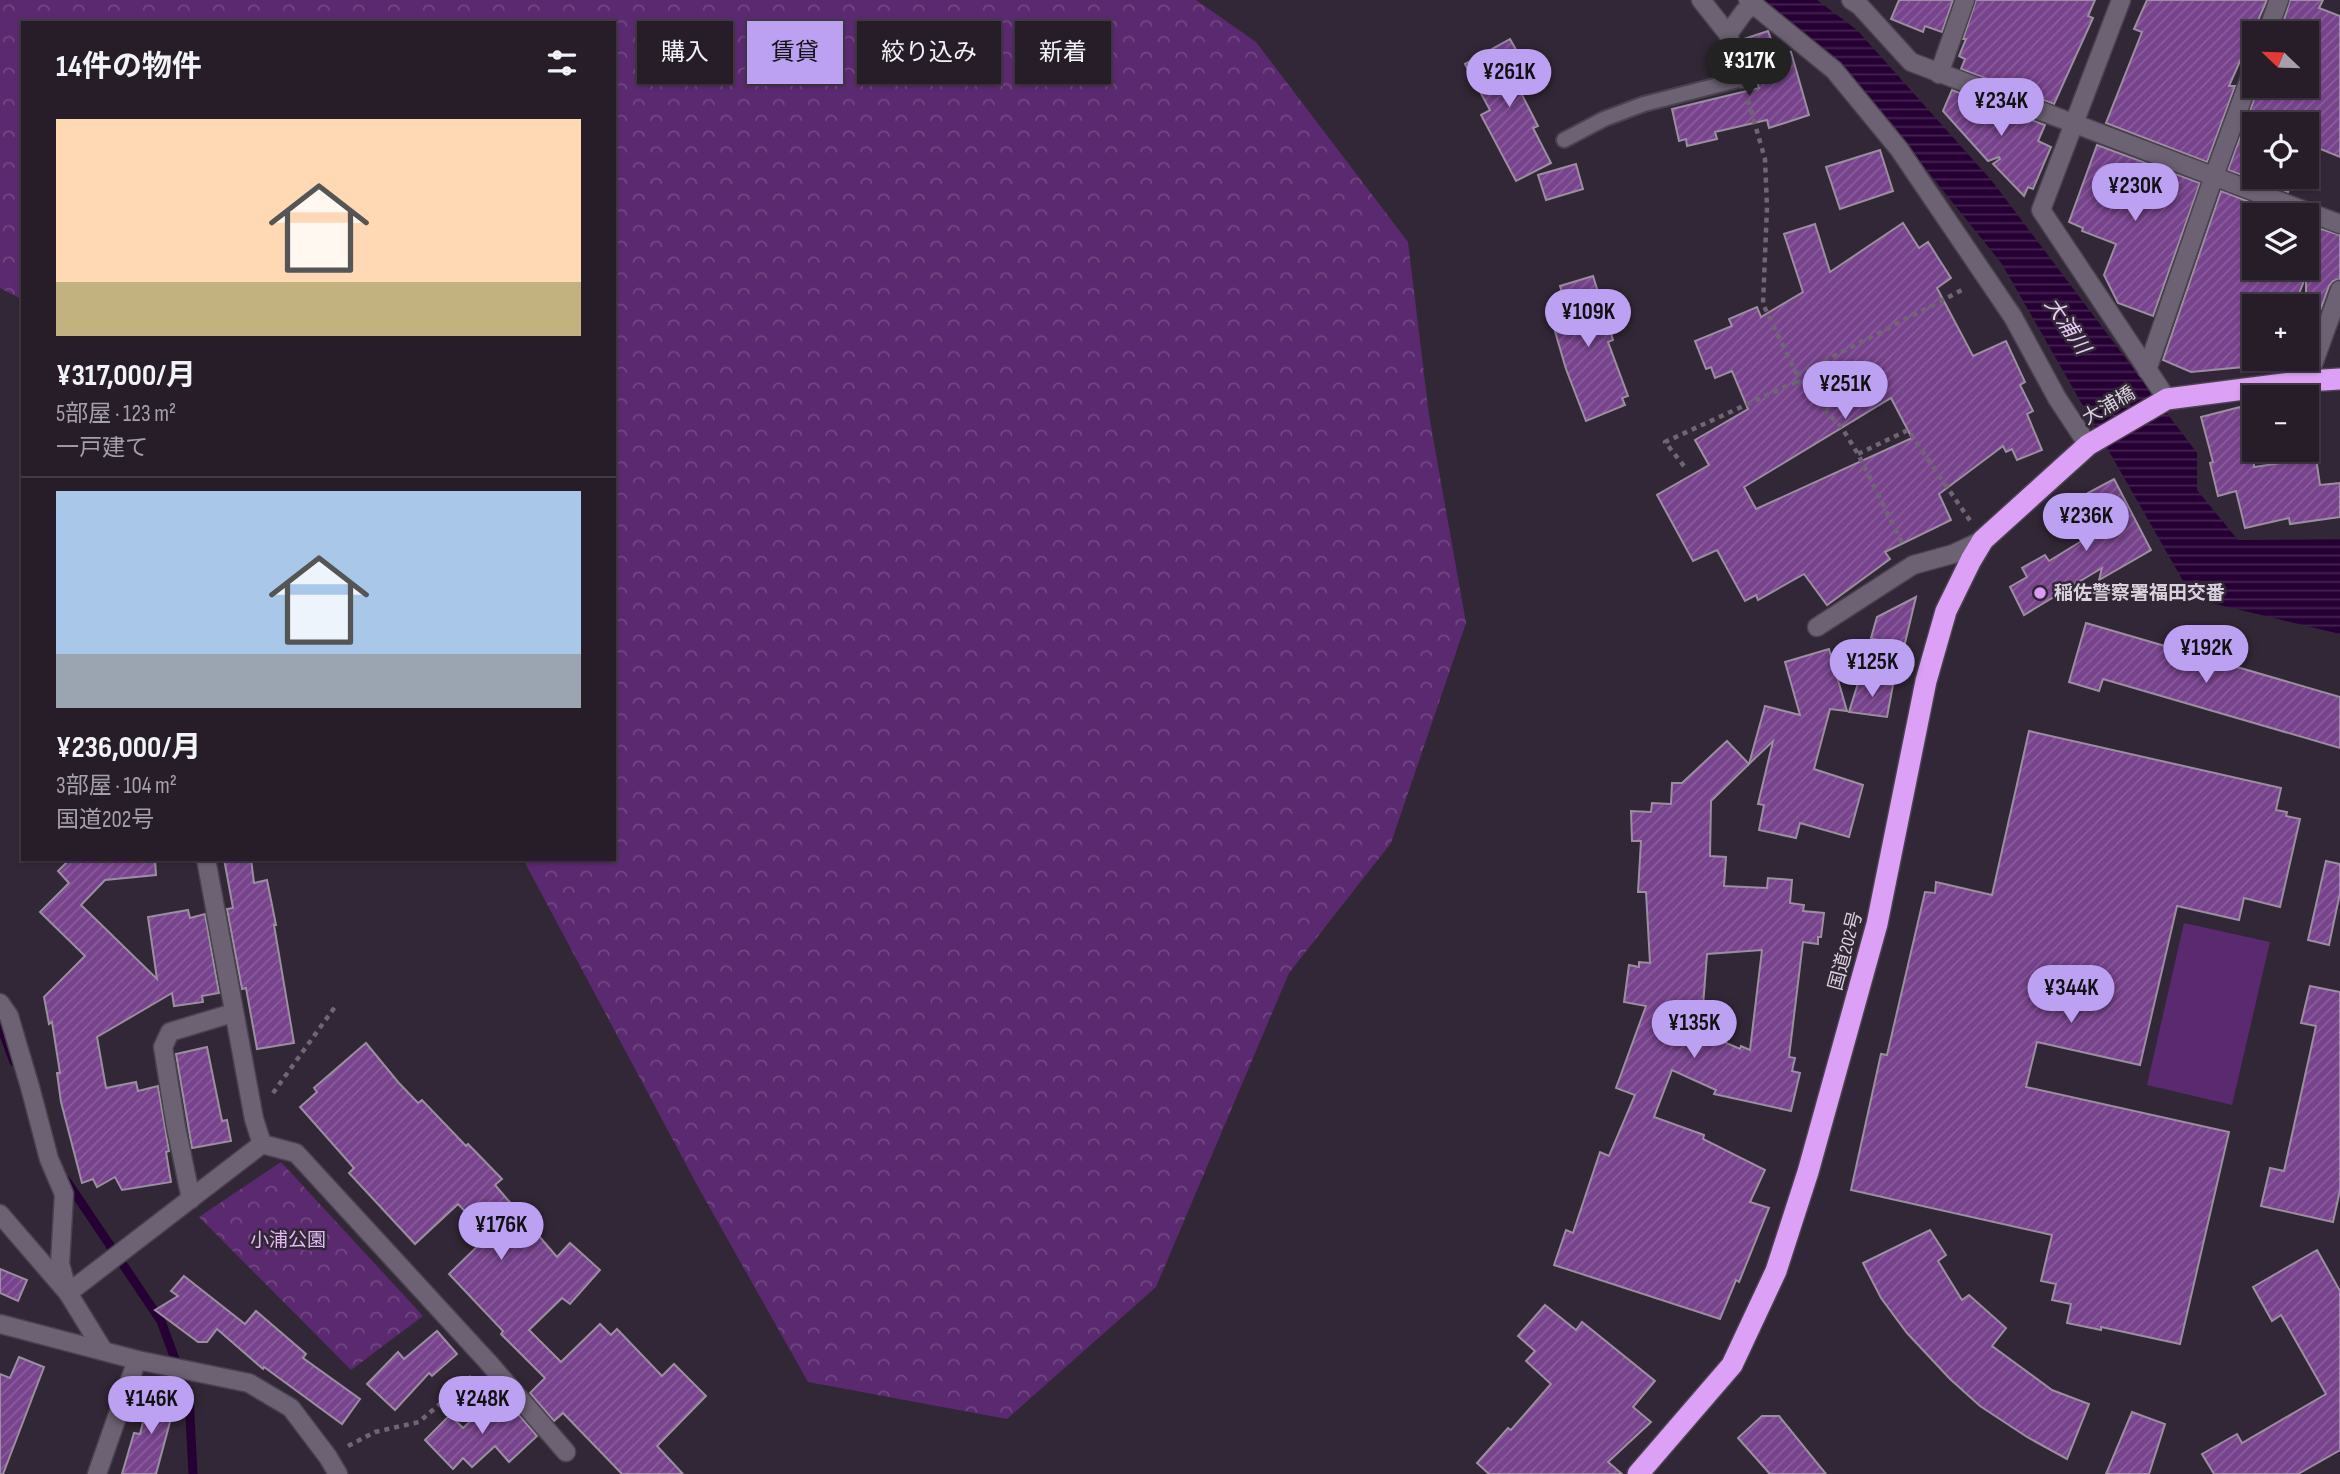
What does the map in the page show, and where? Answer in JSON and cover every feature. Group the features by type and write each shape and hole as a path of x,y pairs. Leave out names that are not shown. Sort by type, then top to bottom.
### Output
{"highway":[{"path":"2160,403 2307,381 2340,379"},
{"name":"大浦橋","path":"2088,445 2160,403"},
{"name":"国道202号","path":"1638,1474 1732,1365 1776,1271 1808,1172 1877,924 1929,670 1946,611 1983,540 2088,445"}],"street":[{"path":"1701,0 1728,34 1742,79"},
{"path":"1851,0 1859,5 1911,62 2340,224"},
{"path":"1939,74 1965,0"},
{"path":"2121,0 2041,211 2147,370 2160,403"},
{"path":"2271,21 2279,0"},
{"path":"1728,34 1751,2 1834,70 1899,149 2013,317 2057,398 2088,445"},
{"path":"2147,370 2243,98"},
{"path":"2307,381 2340,290"},
{"path":"1816,627 1913,565 1953,554 1983,540"},
{"path":"206,861 233,1013 254,1119 262,1144"},
{"path":"0,1003 9,1016 49,1159 64,1194 60,1264 68,1293"},
{"path":"191,1199 163,1047 170,1032 233,1013"},
{"path":"68,1293 262,1144"},
{"path":"262,1144 296,1153 488,1362 566,1452"},
{"path":"0,1214 68,1293 103,1350"},
{"path":"0,1324 137,1360 249,1383 290,1408 338,1474"},
{"path":"97,1474 137,1360"}],"lane":[{"path":"1564,140 1604,119 1644,104 1742,79"}],"path":[{"path":"1742,79 1765,159 1767,207 1763,304 1798,378 1842,428 1858,454 1913,565"},
{"path":"1684,466 1665,442 1798,378 1986,278"},
{"path":"1858,454 1908,430 1983,540"},
{"path":"254,1119 337,1004"},
{"path":"328,1457 375,1432 419,1422 488,1362"}],"green space":[{"path":"0,0 1196,0 1256,42 1408,242 1429,415 1466,623 1391,843 1289,973 1156,1287 1007,1419 808,1382 697,1185 524,861 616,861 616,21 21,21 21,299 0,288"},
{"path":"2184,923 2270,942 2232,1105 2147,1085"},
{"name":"小浦公園","path":"281,1162 423,1316 351,1370 199,1217"}],"water":[{"name":"大浦川","path":"1755,0 1817,0 1857,30 1992,181 2197,453 2197,490 2238,540 2340,539 2340,634 2203,601 2186,586 2002,264 1860,87"}],"building":[{"path":"1899,0 1953,0 1942,32 1925,26 1923,32 1891,19"},
{"path":"1976,0 2095,0 2088,16 2093,18 2054,104 1961,69 1965,59 1959,56"},
{"path":"2147,0 2267,0 2258,21 2242,21 2242,57 2229,86 2235,86 2207,162 2106,123 2142,32 2134,29"},
{"path":"2290,0 2323,0 2319,8 2340,16 2340,157 2319,148 2319,112 2249,112 2255,98 2319,98 2319,21 2284,21"},
{"path":"1768,31 1774,47 1779,45 1782,54 1791,52 1809,115 1769,128 1767,120 1715,132 1717,139 1687,146 1686,139 1679,141 1672,109 1759,88 1744,39"},
{"path":"1510,39 1529,73 1515,81 1538,126 1533,128 1551,163 1516,181 1481,115 1490,110 1465,64"},
{"path":"1952,90 2045,125 2038,141 2051,147 2033,189 2028,187 2024,196 1993,164 1999,157 1988,161 1943,111"},
{"path":"2242,132 2242,175 2228,170"},
{"path":"2097,145 2200,183 2153,316 2118,303 2104,275 2116,244 2082,231 2083,228 2069,222"},
{"path":"1880,150 1893,191 1840,209 1826,167"},
{"path":"1576,164 1583,189 1546,200 1538,175"},
{"path":"2221,191 2253,203 2242,203 2242,280 2304,280 2299,294 2242,294 2242,367 2191,372 2163,360"},
{"path":"1903,223 1919,248 1928,242 1951,278 1937,288 1973,356 2006,341 2025,382 2020,385 2033,411 2027,414 2042,450 2017,460 2012,449 2006,452 2003,446 1939,494 1951,520 1885,552 1890,559 1827,605 1804,574 1758,600 1756,595 1745,601 1717,550 1693,561 1657,495 1709,465 1695,440 1748,409 1732,371 1715,378 1711,367 1706,369 1695,341 1732,326 1729,319 1757,307 1761,317 1803,292 1784,234 1815,224 1830,272","holes":["1891,398 1912,438 1756,509 1744,487"]},
{"path":"2319,228 2340,235 2340,279 2329,286 2319,314 2319,294 2306,294 2306,280 2319,280"},
{"path":"1593,276 1613,340 1608,342 1628,396 1622,398 1625,405 1586,421 1566,369 1549,311 1566,305 1560,286"},
{"path":"2240,407 2242,462 2254,462 2254,467 2288,462 2317,462 2320,485 2340,483 2340,517 2290,524 2289,518 2245,528 2236,491 2218,496 2210,463 2213,462 2201,417"},
{"path":"2114,479 2151,550 2099,580 2102,568 2024,615 2010,587 2027,577 2022,568 2045,555 2049,561 2106,526 2088,493"},
{"path":"1916,597 1904,647 1871,638 1877,617"},
{"path":"2086,623 2340,697 2340,748 2103,679 2099,691 2069,682"},
{"path":"1829,649 1847,711 1830,709 1814,769 1863,785 1849,837 1800,823 1796,838 1759,830 1764,805 1758,804 1773,741 1749,764 1765,706 1800,715 1785,662"},
{"path":"1859,680 1893,685 1887,717 1849,712"},
{"path":"2029,731 2281,788 2276,810 2287,812 2286,816 2300,819 2280,907 2244,898 2239,920 2177,906 2140,1065 2037,1042 2026,1087 2229,1132 2180,1344 2101,1327 2101,1330 2067,1323 2071,1304 2052,1300 2056,1284 2041,1281 2052,1235 1851,1190 1881,1054 1887,1055 1925,892 1935,893 1936,882 1992,895"},
{"path":"1727,741 1749,764 1711,801 1710,856 1726,857 1724,886 1767,888 1768,878 1792,880 1790,903 1804,905 1803,911 1824,913 1818,944 1803,942 1789,1057 1795,1058 1792,1071 1800,1073 1791,1111 1714,1094 1716,1090 1672,1070 1654,1117 1704,1135 1703,1139 1765,1170 1750,1202 1769,1208 1739,1282 1736,1280 1720,1319 1554,1265 1566,1230 1573,1233 1600,1152 1609,1156 1635,1095 1616,1088 1646,1006 1624,1002 1629,965 1639,967 1639,962 1650,963 1646,892 1638,892 1641,841 1632,841 1631,811 1651,812 1652,803 1671,804 1672,783 1682,783","holes":["1762,950 1750,1050 1741,1046 1740,1049 1701,1032 1707,954"]},
{"path":"68,861 155,861 156,875 105,880 81,905 157,979 148,917 188,910 190,918 205,914 219,993 202,996 203,1002 174,1006 172,993 97,1037 106,1088 136,1082 138,1091 158,1086 169,1151 166,1152 171,1182 122,1190 115,1177 97,1187 93,1179 82,1183 61,1102 57,1073 60,1073 52,1022 49,1024 44,997 85,956 40,912 69,883 58,871"},
{"path":"224,861 251,861 254,883 267,880 294,1043 257,1049 227,909 233,908"},
{"path":"2326,861 2340,864 2340,893 2329,945 2308,940"},
{"path":"2310,986 2340,992 2340,1190 2333,1222 2261,1206 2270,1168 2284,1171 2316,1026 2301,1023"},
{"path":"366,1043 418,1103 422,1100 502,1179 495,1185 557,1257 570,1243 600,1270 570,1304 562,1298 529,1330 561,1362 600,1324 611,1335 617,1329 662,1376 674,1364 706,1396 657,1446 683,1474 622,1474 563,1413 554,1421 530,1393 545,1378 501,1334 503,1331 449,1274 488,1236 458,1204 415,1244 349,1173 354,1168 300,1107 317,1092 314,1088"},
{"path":"207,1047 222,1121 227,1120 231,1141 192,1148 176,1054"},
{"path":"1930,1230 1946,1255 1938,1261 1962,1300 1969,1295 2006,1328 1992,1346 2052,1390 2089,1404 2067,1459 1980,1406 1950,1379 1907,1333 1881,1298 1863,1263"},
{"path":"2317,1250 2340,1291 2340,1450 2298,1474 2214,1474 2202,1454 2237,1434 2242,1443 2326,1394 2281,1315 2272,1321 2253,1287"},
{"path":"0,1269 27,1280 18,1301 0,1293"},
{"path":"184,1276 245,1324 256,1311 306,1354 303,1358 360,1399 342,1424 264,1367 263,1369 217,1329 207,1342 198,1342 155,1310 178,1296 171,1291"},
{"path":"1545,1305 1576,1330 1582,1322 1655,1381 1633,1407 1651,1422 1608,1462 1622,1474 1489,1474 1477,1463 1508,1428 1511,1430 1551,1384 1526,1361 1535,1351 1518,1336"},
{"path":"437,1331 457,1354 432,1376 429,1373 395,1410 367,1384 398,1352 404,1359"},
{"path":"19,1357 44,1367 3,1474 0,1474 0,1374 10,1378"},
{"path":"164,1385 174,1407 156,1474 122,1474 134,1433 140,1434 149,1398"},
{"path":"497,1397 510,1412 514,1409 537,1436 509,1462 495,1446 472,1467 463,1458 453,1469 425,1440 450,1415 463,1428"},
{"path":"2132,1412 2165,1424 2149,1474 2106,1474"},
{"path":"1762,1416 1779,1416 1826,1474 1770,1474 1738,1438"}],"waterway":[{"path":"0,1024 14,1062"},
{"path":"66,1180 161,1321 189,1397 193,1474"}],"place":[{"name":"稲佐警察署福田交番","path":"2040,593"}]}
